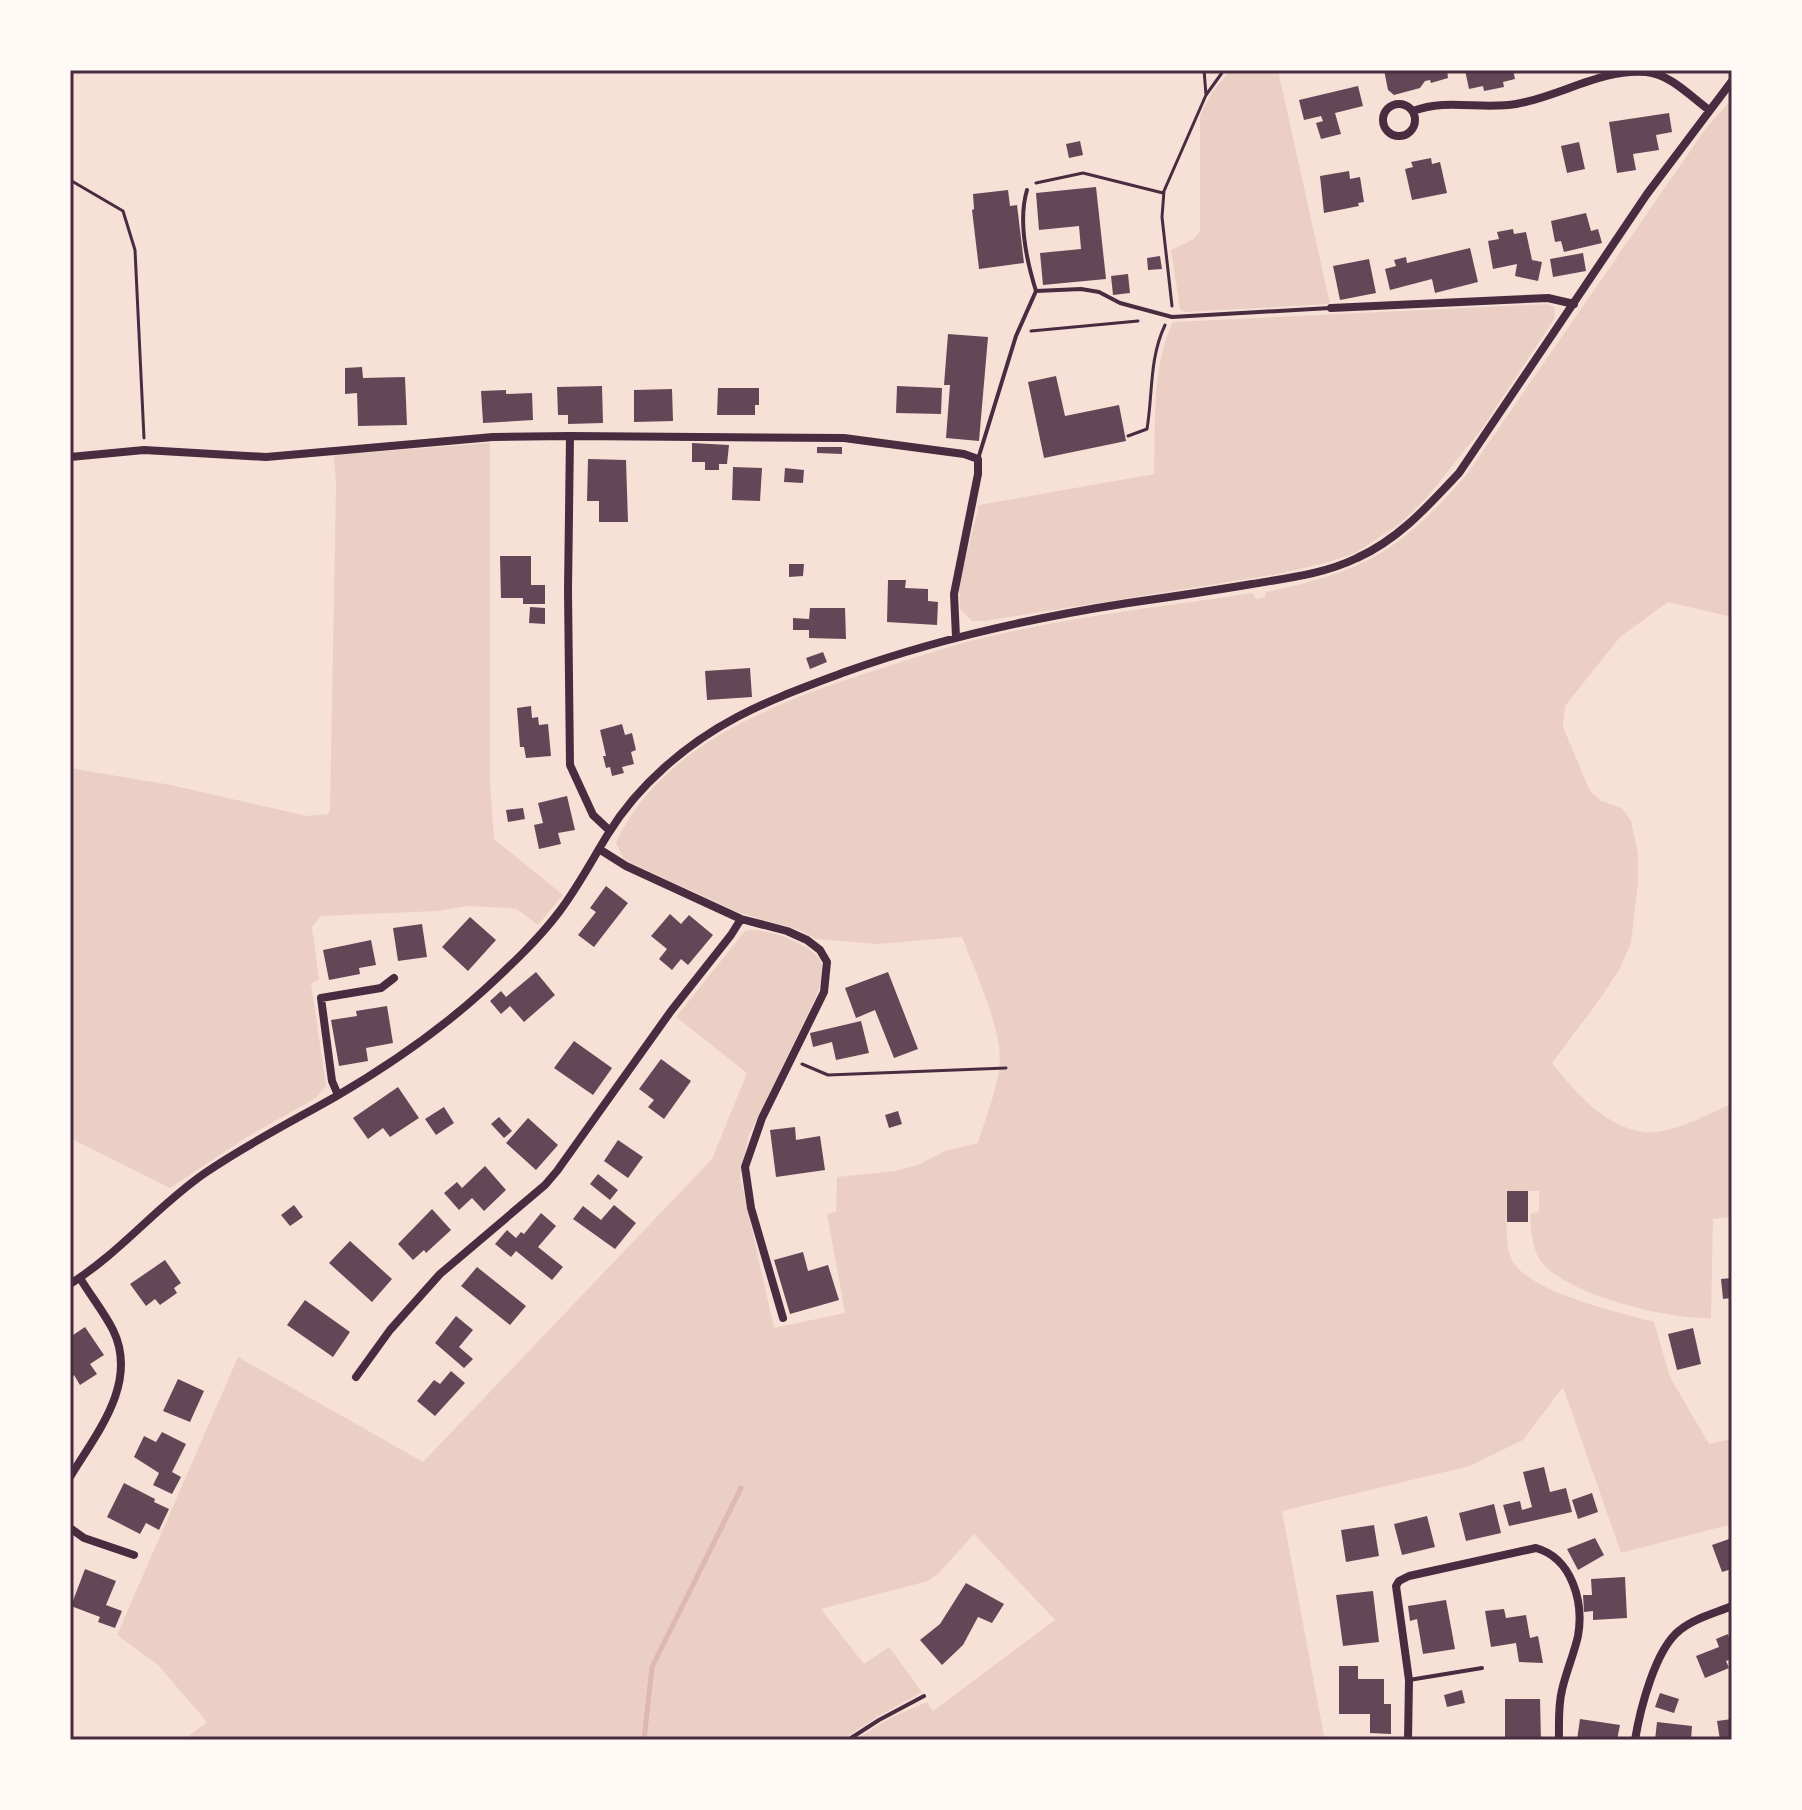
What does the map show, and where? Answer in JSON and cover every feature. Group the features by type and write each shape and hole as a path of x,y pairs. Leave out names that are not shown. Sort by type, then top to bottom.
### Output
{"street":[{"path":"1413,111 1444,104 1512,105 1540,100 1629,72 1663,76 1709,110"},
{"path":"70,1284 101,1263 198,1178 242,1147 338,1095 440,1027 485,989 558,914 610,831 658,774 697,741 737,717 801,688 956,637 1080,611 1312,574 1357,558 1394,537 1459,473 1647,194 1732,81"},
{"path":"1407,105 1413,111 1416,120 1408,135 1391,135 1385,129 1382,121 1384,112 1390,106 1407,105"},
{"path":"1331,308 1548,298 1574,304"},
{"path":"70,457 144,450 266,457 493,437 570,436 844,438 964,454 978,459 978,474 954,594 956,637"},
{"path":"570,436 570,765 593,815 610,831"},
{"path":"599,849 626,866 741,919 787,931 807,940 820,950 827,962 824,992 762,1118 745,1167 751,1208 783,1318"},
{"path":"356,1377 390,1330 440,1274 545,1185 557,1171 741,919"},
{"path":"338,1095 332,1081 321,998 381,988 394,978"},
{"path":"70,1477 111,1410 121,1375 114,1332 80,1278"},
{"path":"70,1528 84,1538 134,1555"},
{"path":"1408,1740 1409,1680 1396,1594 1399,1581 1409,1576 1536,1548 1556,1556 1565,1568 1577,1599 1579,1620 1576,1644 1560,1700 1559,1740"},
{"path":"1635,1740 1655,1670 1669,1641 1687,1625 1732,1606"}],"lane":[{"path":"978,459 1015,338 1036,291 1030,272 1024,217 1027,190"},
{"path":"1036,291 1081,289 1099,292 1120,303 1170,316 1331,308"},
{"path":"1409,1680 1482,1668"},
{"path":"848,1740 924,1696"}],"path":[{"path":"1204,70 1206,95"},
{"path":"1128,436 1147,429 1154,355 1170,316 1171,287 1162,217 1166,180 1206,95 1224,70"},
{"path":"1027,190 1039,182 1083,173 1163,193"},
{"path":"70,180 123,211 135,250 144,450"},
{"path":"1015,338 1028,331 1143,320"},
{"path":"791,1060 828,1075 1006,1068"}],"shaded area":[{"path":"1231,70 1278,70 1330,304 1184,312 1180,309 1171,250 1194,239 1200,231 1200,115 1212,92"},
{"path":"1732,99 1732,617 1668,602 1620,637 1565,706 1563,727 1590,791 1601,801 1622,808 1631,821 1638,853 1638,882 1631,943 1619,970 1552,1063 1580,1096 1616,1123 1630,1129 1644,1132 1666,1130 1732,1104 1732,1217 1713,1219 1711,1318 1672,1315 1624,1304 1560,1278 1541,1261 1533,1242 1530,1214 1539,1212 1539,1191 1507,1191 1506,1217 1509,1254 1522,1272 1536,1282 1576,1300 1654,1322 1670,1377 1709,1444 1732,1439 1732,1524 1621,1553 1563,1387 1523,1440 1470,1466 1282,1511 1324,1736 1331,1740 855,1740 890,1718 927,1702 933,1711 1055,1620 974,1534 928,1581 821,1609 864,1664 889,1647 922,1692 842,1740 184,1740 207,1722 158,1665 117,1635 238,1357 423,1462 712,1159 747,1073 676,1017 745,931 774,933 797,942 815,954 822,969 816,997 749,1135 740,1176 774,1328 845,1313 827,1214 836,1212 837,1177 896,1171 920,1164 945,1151 978,1143 995,1089 1000,1055 988,1003 962,937 878,944 816,939 799,930 740,913 631,863 623,858 616,843 637,807 664,776 696,750 771,708 930,653 1031,627 1094,616 1252,593 1256,599 1265,597 1266,592 1330,576 1379,554 1421,522 1467,474 1706,128"},
{"path":"1548,304 1554,307 1555,318 1481,430 1429,495 1401,523 1355,553 1278,574 984,621 972,621 960,609 959,584 979,505 1154,474 1158,377 1173,322"},
{"path":"490,443 490,783 494,839 563,895 538,925 517,909 466,906 438,911 321,916 312,927 319,980 311,983 326,1086 316,1098 247,1137 170,1188 70,1138 70,768 171,785 307,816 328,814 336,486 334,455"}],"building":[{"path":"1384,70 1447,70 1448,78 1431,83 1430,80 1425,81 1420,88 1394,95 1388,90"},
{"path":"1465,70 1513,70 1515,79 1503,82 1504,87 1484,91 1483,86 1469,89"},
{"path":"1358,86 1363,106 1335,113 1341,134 1321,139 1316,123 1323,121 1321,116 1304,120 1299,100"},
{"path":"1669,113 1672,132 1656,135 1659,150 1633,154 1636,170 1617,173 1609,122"},
{"path":"1080,141 1083,155 1069,158 1066,144"},
{"path":"1579,142 1585,169 1567,173 1561,146"},
{"path":"1431,158 1432,164 1440,162 1447,193 1412,200 1405,169 1413,167 1411,162"},
{"path":"1349,171 1350,179 1360,177 1364,202 1358,203 1359,206 1324,213 1320,176"},
{"path":"1096,187 1106,279 1043,285 1040,253 1081,249 1079,226 1039,230 1036,193"},
{"path":"1008,190 1010,206 1017,205 1024,263 979,269 973,194"},
{"path":"1586,213 1591,231 1598,229 1602,243 1564,252 1561,241 1555,242 1551,221"},
{"path":"1513,229 1514,234 1526,232 1532,260 1542,262 1538,281 1515,276 1517,264 1493,269 1488,241 1499,239 1497,232"},
{"path":"1470,248 1478,282 1435,293 1432,279 1390,290 1385,269 1396,266 1394,260 1406,257 1407,263"},
{"path":"1583,253 1586,271 1553,277 1550,259"},
{"path":"1160,256 1162,269 1148,270 1147,258"},
{"path":"1369,259 1376,293 1340,300 1333,266"},
{"path":"1128,274 1130,293 1113,295 1111,276"},
{"path":"948,334 988,337 979,441 946,438 950,385 944,385"},
{"path":"362,367 363,378 405,377 407,425 358,426 357,393 345,394 345,368"},
{"path":"1056,376 1065,416 1119,405 1126,441 1044,458 1028,382"},
{"path":"602,386 603,423 568,424 568,415 558,415 557,387"},
{"path":"897,386 942,388 941,414 896,413"},
{"path":"718,388 759,388 759,405 755,405 755,415 717,415"},
{"path":"672,389 673,421 634,422 634,390"},
{"path":"506,390 506,394 532,393 533,420 483,423 481,391"},
{"path":"692,443 729,445 727,464 719,464 719,470 705,470 705,462 692,462"},
{"path":"817,447 842,447 842,454 817,453"},
{"path":"588,459 626,460 628,522 599,522 599,501 587,501"},
{"path":"733,467 762,468 760,501 732,500"},
{"path":"785,468 804,470 803,483 784,482"},
{"path":"500,556 531,556 531,585 545,585 545,604 523,604 523,598 501,598"},
{"path":"789,564 804,564 803,576 789,577"},
{"path":"888,580 906,580 905,588 928,589 928,601 938,602 937,625 887,622"},
{"path":"530,607 545,608 545,624 529,623"},
{"path":"810,608 845,608 846,639 809,638 809,630 793,630 793,618 809,619"},
{"path":"823,652 827,662 810,669 806,658"},
{"path":"750,668 752,697 707,700 705,671"},
{"path":"531,706 532,718 538,717 539,725 548,724 551,756 526,758 524,747 520,747 517,708"},
{"path":"622,724 625,735 632,733 636,750 631,752 634,764 622,767 624,773 612,776 610,767 606,768 600,730"},
{"path":"567,796 575,830 558,833 561,844 539,849 534,825 543,823 538,803"},
{"path":"523,808 525,819 508,822 506,810"},
{"path":"606,886 628,903 594,947 578,935 596,912 590,908"},
{"path":"670,914 681,924 689,915 713,935 688,965 681,959 672,970 659,959 667,949 651,936"},
{"path":"470,917 496,940 468,971 442,947"},
{"path":"422,924 427,957 398,961 393,928"},
{"path":"371,940 376,965 359,968 360,974 329,980 323,950"},
{"path":"536,972 555,995 524,1022 510,1006 501,1014 490,1001 501,991 506,997"},
{"path":"888,972 918,1049 894,1058 875,1010 856,1018 845,988"},
{"path":"387,1006 393,1043 366,1048 368,1061 339,1066 331,1020 357,1016 356,1011"},
{"path":"861,1021 869,1053 836,1060 832,1042 813,1047 810,1033"},
{"path":"574,1041 612,1068 593,1095 554,1068"},
{"path":"661,1059 691,1081 664,1119 648,1107 654,1100 639,1089"},
{"path":"398,1087 419,1118 390,1137 383,1128 368,1139 353,1118"},
{"path":"444,1107 454,1123 436,1135 425,1119"},
{"path":"898,1111 902,1124 889,1128 885,1115"},
{"path":"499,1117 512,1131 504,1138 491,1124"},
{"path":"528,1118 558,1145 536,1170 506,1143"},
{"path":"795,1127 796,1140 820,1136 825,1170 776,1177 770,1130"},
{"path":"618,1140 643,1157 628,1178 604,1161"},
{"path":"485,1166 506,1190 484,1211 472,1198 459,1210 444,1193 457,1182 462,1188"},
{"path":"598,1174 618,1190 610,1200 590,1184"},
{"path":"1507,1191 1528,1191 1528,1222 1507,1222"},
{"path":"294,1205 303,1217 290,1226 281,1215"},
{"path":"614,1205 636,1223 615,1249 573,1219 583,1206 601,1220"},
{"path":"432,1209 451,1230 426,1253 424,1250 413,1260 398,1244"},
{"path":"541,1213 556,1226 538,1247 563,1267 552,1280 516,1251 511,1257 495,1244 507,1230 516,1238 521,1232 524,1234"},
{"path":"350,1241 392,1279 372,1302 329,1263"},
{"path":"803,1252 808,1271 828,1265 839,1300 790,1314 774,1260"},
{"path":"165,1260 181,1283 174,1288 177,1293 160,1305 155,1299 146,1306 130,1284"},
{"path":"477,1267 526,1306 510,1325 461,1286"},
{"path":"1732,1278 1732,1298 1723,1299 1721,1279"},
{"path":"305,1300 350,1332 333,1357 287,1325"},
{"path":"456,1316 473,1330 459,1347 473,1359 464,1368 435,1343"},
{"path":"85,1327 104,1355 90,1364 97,1374 80,1385 74,1375 70,1378 70,1337"},
{"path":"1693,1328 1701,1364 1677,1370 1668,1334"},
{"path":"451,1371 465,1383 435,1416 417,1401 434,1380 440,1384"},
{"path":"178,1379 204,1391 190,1422 163,1411"},
{"path":"162,1432 186,1444 172,1472 181,1477 172,1494 153,1485 159,1473 134,1457 144,1436 156,1442"},
{"path":"1544,1467 1550,1492 1566,1488 1572,1512 1509,1526 1503,1505 1520,1501 1522,1510 1532,1507 1523,1472"},
{"path":"124,1483 169,1509 159,1530 146,1523 140,1534 107,1517"},
{"path":"1592,1493 1598,1512 1578,1519 1572,1500"},
{"path":"1494,1504 1501,1533 1466,1541 1459,1513"},
{"path":"1427,1516 1435,1547 1402,1555 1394,1524"},
{"path":"1374,1525 1379,1556 1346,1562 1341,1530"},
{"path":"1595,1538 1604,1555 1578,1570 1567,1549"},
{"path":"1732,1538 1732,1569 1722,1572 1712,1545"},
{"path":"85,1569 116,1581 106,1605 122,1611 115,1628 98,1622 100,1617 71,1606"},
{"path":"1625,1577 1627,1618 1593,1620 1593,1611 1584,1612 1583,1595 1592,1595 1591,1579"},
{"path":"966,1583 1004,1604 992,1623 978,1617 963,1645 942,1665 920,1640 940,1624"},
{"path":"1373,1591 1379,1642 1343,1646 1336,1595"},
{"path":"1446,1600 1455,1649 1423,1654 1417,1619 1410,1621 1408,1606"},
{"path":"1504,1609 1506,1618 1526,1615 1530,1638 1538,1636 1543,1663 1519,1662 1516,1643 1491,1647 1485,1611"},
{"path":"1728,1634 1732,1646 1732,1659 1726,1661 1729,1668 1705,1678 1696,1656 1719,1647 1716,1639"},
{"path":"1339,1666 1358,1666 1358,1679 1384,1679 1384,1704 1391,1704 1391,1734 1370,1733 1370,1714 1339,1714"},
{"path":"1462,1690 1465,1703 1447,1707 1444,1695"},
{"path":"1660,1693 1679,1699 1674,1713 1655,1707"},
{"path":"1505,1699 1540,1699 1541,1740 1505,1740"},
{"path":"1580,1719 1620,1725 1617,1740 1577,1740"},
{"path":"1732,1719 1732,1740 1720,1740 1717,1721"},
{"path":"1657,1722 1692,1726 1691,1740 1655,1740"}],"waterway":[{"path":"644,1740 652,1667 741,1488"}]}
